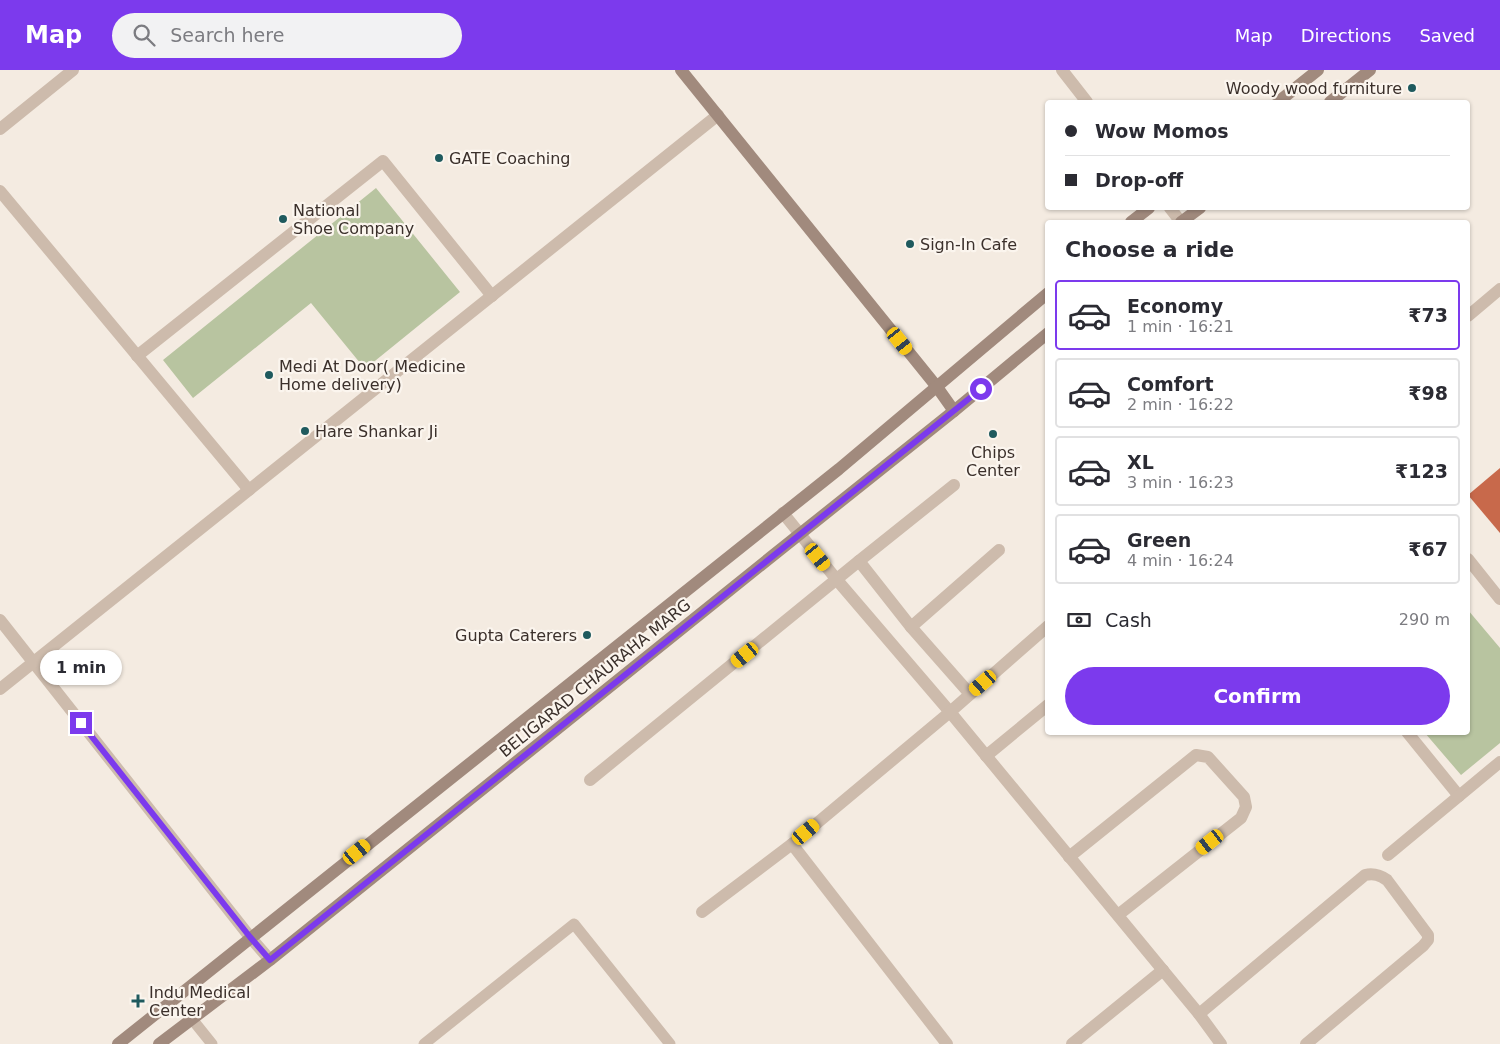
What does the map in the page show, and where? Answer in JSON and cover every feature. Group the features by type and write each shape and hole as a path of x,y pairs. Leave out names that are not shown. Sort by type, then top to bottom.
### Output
{"street":[{"path":"0,129 73,70"},
{"path":"681,70 937,387 954,411"},
{"path":"1062,70 1085,100"},
{"path":"1280,100 1318,70"},
{"path":"1332,100 1370,70"},
{"path":"0,689 718,115"},
{"path":"137,356 383,161 492,296"},
{"path":"0,191 249,490"},
{"path":"1134,220 1146,210"},
{"path":"1172,210 1179,220"},
{"path":"1184,220 1197,210"},
{"path":"1470,314 1500,289"},
{"path":"118,1044 839,469 1045,296"},
{"name":"BELIGARAD CHAURAHA MARG","path":"159,1044 270,960 954,411 1045,335"},
{"path":"590,780 954,485"},
{"path":"783,513 1200,1014 1221,1044"},
{"path":"911,627 999,550"},
{"path":"859,561 911,627 970,694"},
{"path":"1470,562 1500,599"},
{"path":"0,620 270,960"},
{"path":"702,912 792,844 950,712 1045,629"},
{"path":"986,756 1045,707"},
{"path":"1409,735 1459,796"},
{"path":"1069,857 1196,756 1208,757 1244,797 1246,807 1241,818 1118,915"},
{"path":"1388,855 1500,762"},
{"path":"792,844 947,1044"},
{"path":"1200,1014 1365,875 1376,874 1382,876 1387,880 1428,936 1428,940 1306,1044"},
{"path":"1072,1044 1163,970"}],"lane":[{"path":"424,1044 574,924 670,1044"},
{"path":"192,1019 212,1044"}],"green space":[{"path":"376,188 460,292 365,369 311,303 193,398 163,360"},
{"path":"1470,612 1500,648 1500,743 1461,775 1427,735 1470,735"}],"building":[{"path":"1500,468 1500,533 1470,497 1470,493"}],"place":[{"name":"Woody wood furniture","path":"1412,88"},
{"name":"GATE Coaching","path":"439,158"},
{"name":"National Shoe Company","path":"283,219"},
{"name":"Sign-In Cafe","path":"910,244"},
{"name":"Medi At Door( Medicine Home delivery)","path":"269,375"},
{"name":"Hare Shankar Ji","path":"305,431"},
{"name":"Chips Center","path":"993,434"},
{"name":"Gupta Caterers","path":"587,635"},
{"name":"Indu Medical Center","path":"138,1001"}],"route":[{"path":"81,723 270,960 981,389"}]}
